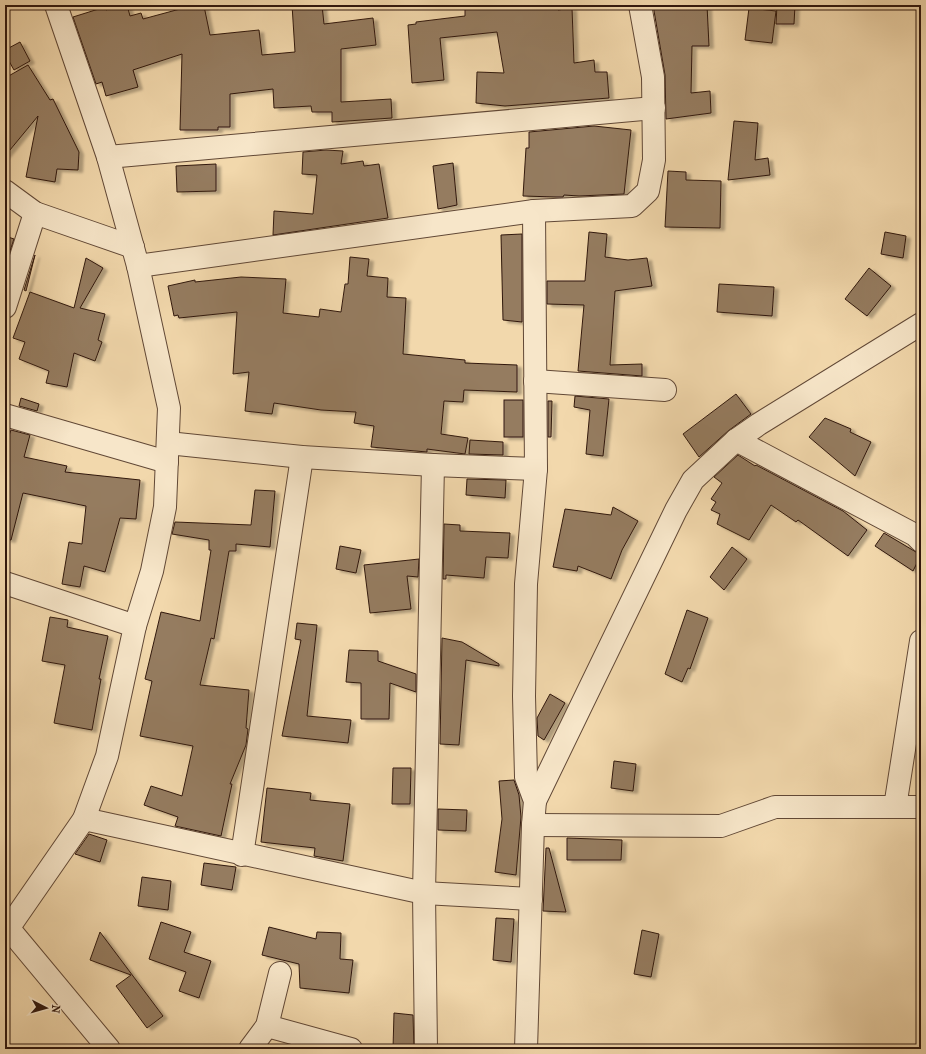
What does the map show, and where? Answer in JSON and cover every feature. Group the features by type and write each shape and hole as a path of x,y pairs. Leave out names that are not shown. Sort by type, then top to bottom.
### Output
{"street":[{"path":"56,5 108,157 135,256 169,408 165,506 152,571 135,626 107,756 84,819 6,928 110,1049"},
{"path":"5,191 35,213 135,256 534,211 632,206 648,191 654,160 653,76 640,5"},
{"path":"108,157 654,108"},
{"path":"534,211 536,469 526,584 524,696 526,777 535,801"},
{"path":"6,297 35,213"},
{"path":"526,1049 532,825 535,801 676,510 693,480 736,440 759,424 921,324"},
{"path":"535,381 665,390"},
{"path":"5,415 167,452 302,457 433,465 536,469"},
{"path":"736,440 915,535 921,541"},
{"path":"242,855 302,457"},
{"path":"426,1049 424,893 433,465"},
{"path":"5,583 135,626"},
{"path":"895,807 921,641"},
{"path":"532,825 721,826 775,807 921,807"},
{"path":"84,819 242,855 424,893 531,899"},
{"path":"250,1049 267,1026 280,973"},
{"path":"267,1026 351,1049"}],"building":[{"path":"121,5 127,5 130,16 141,13 143,19 191,6 192,9 204,6 210,35 259,30 262,55 295,52 292,5 322,5 324,24 373,18 376,45 341,49 341,102 391,99 392,118 332,122 332,112 312,112 311,106 274,108 273,89 230,94 230,127 218,127 218,130 180,130 182,54 133,70 138,87 106,96 102,82 96,84 73,17 105,7 106,10"},
{"path":"465,5 558,5 558,10 572,8 574,63 594,60 595,72 607,72 609,98 505,106 476,103 477,72 504,73 497,32 440,38 444,80 412,83 408,25 416,24 416,22 465,16"},
{"path":"653,5 707,5 709,46 692,46 691,93 710,91 711,113 666,119 665,75"},
{"path":"777,5 795,5 794,24 776,24"},
{"path":"749,8 776,11 772,43 745,40"},
{"path":"20,42 30,61 14,70 5,54 5,50"},
{"path":"28,65 50,100 53,99 79,152 78,170 57,169 55,182 26,177 38,116 5,156 5,78"},
{"path":"734,121 758,123 755,160 768,158 770,175 728,180"},
{"path":"594,126 631,130 624,194 579,196 564,195 563,197 523,196 526,148 529,148 529,132"},
{"path":"326,150 343,151 341,164 363,161 364,166 379,164 388,218 273,235 274,211 313,214 317,175 302,174 303,152"},
{"path":"453,163 457,205 438,209 433,166"},
{"path":"216,164 216,191 177,192 176,166"},
{"path":"668,171 686,172 686,180 721,181 720,228 665,227"},
{"path":"589,232 607,234 605,257 628,260 647,258 652,286 615,291 610,365 642,364 642,376 578,371 584,305 547,304 547,281 585,281"},
{"path":"885,232 906,236 903,258 881,254"},
{"path":"522,234 522,322 503,320 501,235"},
{"path":"5,236 14,239 5,266"},
{"path":"35,255 26,291 24,290"},
{"path":"350,257 369,259 367,276 388,278 387,297 406,298 403,354 465,360 465,363 517,365 517,392 464,390 463,402 444,401 441,434 468,438 465,454 427,449 427,452 371,447 374,426 354,423 356,412 321,410 274,403 272,414 245,411 249,372 233,374 237,312 179,318 178,315 174,316 168,286 195,280 195,282 241,277 286,279 283,313 319,317 320,309 341,312 345,284 348,284"},
{"path":"86,258 103,268 80,308 105,314 98,340 102,342 95,361 74,353 67,387 46,383 49,371 19,359 25,342 13,338 30,292 74,308"},
{"path":"869,268 891,286 867,316 845,299"},
{"path":"719,284 774,287 772,316 717,312"},
{"path":"736,394 751,414 728,431 699,457 683,434"},
{"path":"575,396 609,399 603,456 586,454 590,410 574,407"},
{"path":"21,398 39,404 37,411 19,406"},
{"path":"504,400 523,400 523,437 504,437"},
{"path":"548,401 552,401 551,437 548,437"},
{"path":"825,418 851,429 850,432 871,442 855,476 809,437"},
{"path":"11,430 30,435 24,457 67,466 65,472 140,480 136,519 120,518 105,572 84,566 80,587 62,584 69,542 82,544 86,506 23,493 11,540 5,539 5,437 8,438"},
{"path":"470,440 503,442 503,455 469,454"},
{"path":"738,455 755,466 756,465 843,511 867,530 848,556 798,520 796,522 771,505 749,540 717,524 720,514 711,510 716,502 711,499 722,483 714,477"},
{"path":"467,479 506,480 505,498 466,495"},
{"path":"255,490 275,491 270,547 236,544 236,551 229,551 214,639 211,638 200,685 249,690 246,745 230,784 232,784 221,836 175,826 178,817 144,805 151,786 182,796 193,746 140,736 152,681 145,679 161,612 200,621 211,550 209,550 209,540 172,534 175,522 251,525"},
{"path":"613,507 638,521 622,550 611,579 578,566 577,571 553,567 565,509 611,515"},
{"path":"444,524 460,525 460,531 510,533 508,558 486,557 484,578 446,575 446,579 443,579"},
{"path":"884,533 921,555 913,571 875,546"},
{"path":"340,546 361,550 356,573 336,569"},
{"path":"732,547 747,559 724,590 710,577"},
{"path":"419,559 418,577 407,576 411,609 370,613 364,565"},
{"path":"687,610 708,618 690,669 688,668 682,682 665,674"},
{"path":"50,617 68,620 67,627 108,636 99,679 101,679 92,730 54,723 65,665 42,661"},
{"path":"297,623 317,625 307,716 351,720 348,743 282,736 301,640 295,639"},
{"path":"442,638 462,642 499,664 499,666 466,660 459,745 440,744"},
{"path":"349,650 378,651 378,661 416,674 416,692 390,683 389,719 361,719 361,683 346,682"},
{"path":"550,694 565,703 544,740 538,736 537,718"},
{"path":"614,761 636,764 633,791 611,788"},
{"path":"393,768 411,768 410,804 392,804"},
{"path":"514,780 519,795 521,817 516,875 495,872 502,819 499,781"},
{"path":"267,788 311,793 310,800 350,804 343,861 314,856 315,848 261,842"},
{"path":"438,809 467,810 466,831 438,830"},
{"path":"89,834 107,840 100,862 75,854"},
{"path":"567,838 622,840 621,860 567,860"},
{"path":"546,848 549,848 566,912 543,911"},
{"path":"204,863 236,867 232,890 201,885"},
{"path":"142,877 171,881 168,910 138,906"},
{"path":"496,918 514,919 511,962 493,960"},
{"path":"161,922 191,932 184,952 211,961 199,998 179,991 186,972 149,959"},
{"path":"269,927 316,939 317,932 341,933 340,959 353,960 349,993 300,988 299,964 262,955"},
{"path":"642,930 659,934 651,977 634,974"},
{"path":"100,932 163,1016 147,1028 116,986 131,975 90,960"},
{"path":"394,1013 413,1015 414,1049 393,1049"}]}
